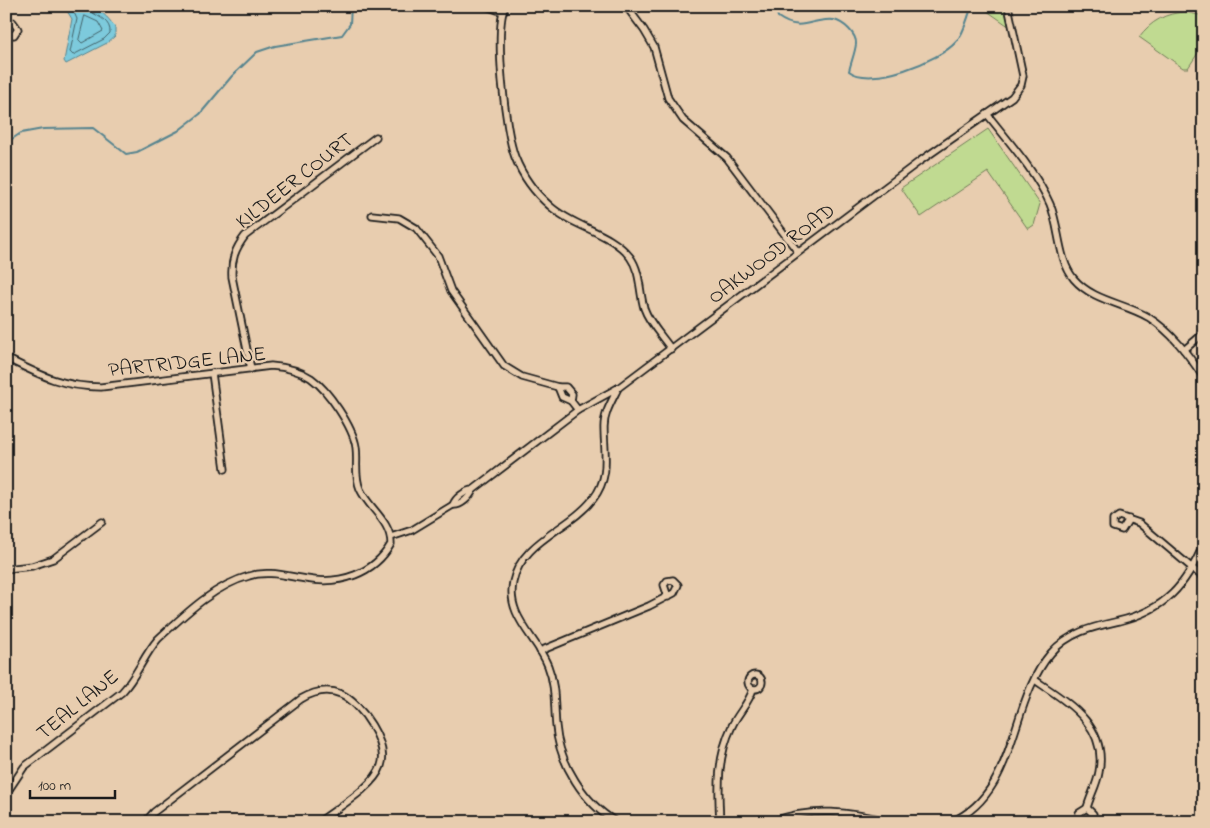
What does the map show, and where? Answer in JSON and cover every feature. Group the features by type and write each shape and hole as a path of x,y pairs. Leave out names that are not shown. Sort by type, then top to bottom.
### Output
{"street":[{"path":"486,6 504,9 500,39 507,125 511,146 519,166 532,188 548,205 574,223 611,240 629,257 637,271 648,316 671,349"},
{"path":"626,6 654,47 668,98 683,120 727,158 798,252"},
{"name":"OAKWOOD ROAD","path":"391,536 412,530 453,505 458,505 469,497 473,490 578,410 618,388 937,148 1017,93 1023,76 1008,6"},
{"path":"6,24 15,23 18,29 14,35 6,34"},
{"path":"987,114 1044,191 1056,221 1067,269 1075,280 1096,296 1147,316 1162,327 1184,350 1204,378"},
{"name":"KILDEER COURT","path":"251,368 232,277 232,261 237,247 245,236 376,137"},
{"path":"372,215 407,220 422,234 438,256 451,292 504,366 522,377 558,388 562,386 569,389 573,397 571,401"},
{"path":"1184,350 1204,333"},
{"name":"PARTRIDGE LANE","path":"6,358 52,380 83,387 101,387 271,366 296,371 310,378 323,389 352,432 356,447 356,470 360,489 385,523 391,536"},
{"path":"212,373 225,469"},
{"path":"558,388 562,397 571,401 578,410"},
{"path":"616,822 588,797 576,782 565,761 556,728 553,680 540,650 522,624 514,606 512,595 515,573 529,552 584,509 598,492 607,465 604,427 606,413 618,388"},
{"path":"1129,519 1151,531 1204,578"},
{"path":"6,569 32,566 53,559 102,522"},
{"name":"TEAL LANE","path":"6,794 24,767 122,692 134,678 155,643 216,592 238,580 258,574 274,573 316,581 349,577 378,563 391,544 391,536"},
{"path":"951,822 971,811 992,786 1035,680 1046,659 1063,642 1088,628 1119,621 1154,608 1181,586 1204,543"},
{"path":"540,650 629,615 668,596"},
{"path":"1035,680 1080,712 1094,734 1100,757 1100,769 1087,808 1079,813 1079,817 1083,822"},
{"path":"720,822 718,782 723,749 733,724 753,689"},
{"path":"145,822 154,812 301,700 313,693 328,691 340,694 355,705 380,740 383,758 378,773 368,785 319,822"},
{"path":"1087,808 1093,814 1089,822"},
{"path":"771,822 820,811 840,812 892,822"}],"green space":[{"path":"980,6 1004,6 1010,27"},
{"path":"1185,12 1204,16 1204,44 1188,68 1183,68 1139,37 1159,19 1171,14"},
{"path":"988,129 1040,204 1034,225 1028,229 988,172 921,217 901,188"}],"water":[{"path":"64,6 81,6 99,11 115,27 115,36 107,43 66,64 64,61 72,19"},
{"path":"6,484 10,496 10,515 8,518 6,516"}],"waterway":[{"path":"6,143 21,133 43,129 93,128 126,154 137,152 178,131 200,114 232,76 257,52 275,46 342,35 350,24 351,6"},
{"path":"775,6 778,17 794,24 800,25 826,20 838,21 852,33 856,40 849,71 859,75 873,76 904,70 935,57 947,49 962,34 972,6"}]}
